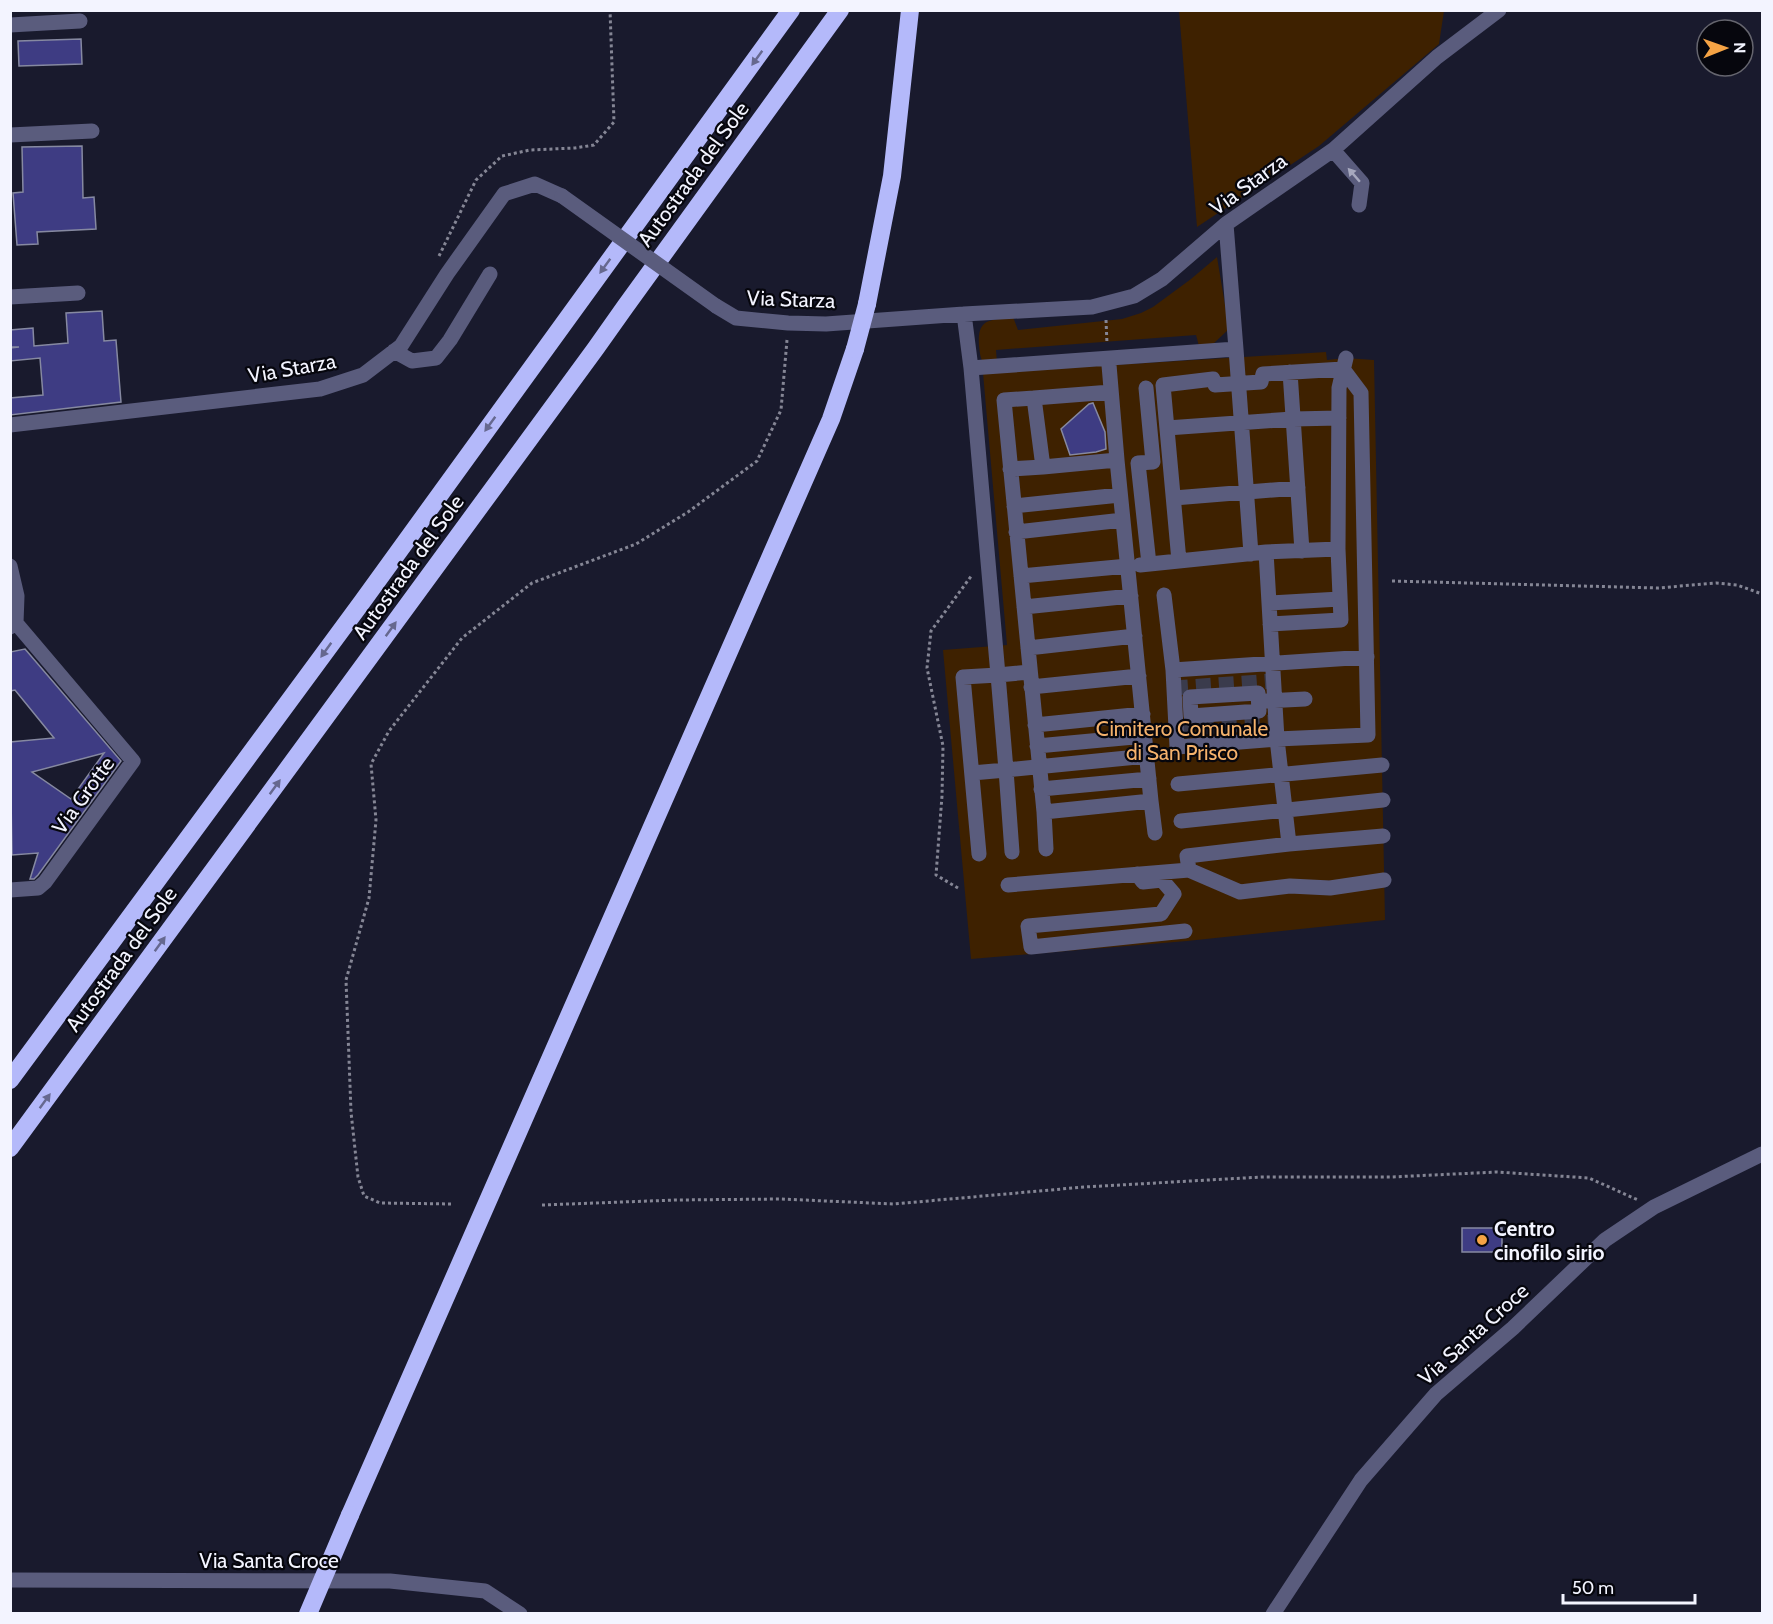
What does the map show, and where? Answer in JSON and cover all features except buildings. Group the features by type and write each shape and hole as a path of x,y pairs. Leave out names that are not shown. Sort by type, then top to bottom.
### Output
{"highway":[{"name":"Autostrada del Sole","path":"10,1080 362,602 791,10"},
{"name":"Autostrada del Sole","path":"10,1148 597,348 840,10"},
{"path":"308,1614 831,419 855,349 867,304 892,176 910,16"}],"street":[{"name":"Via Starza","path":"10,425 320,389 363,375 401,346 447,274 504,194 535,184 562,196 736,318 826,324 1092,307 1134,296 1162,279 1226,224 1333,150 1437,57 1499,10"},
{"path":"10,25 81,21"},
{"path":"10,135 92,131"},
{"path":"1333,150 1362,183 1359,205"},
{"path":"1226,224 1247,492 1269,603 1277,740 1289,844"},
{"path":"394,351 412,361 436,358 450,340 490,273"},
{"path":"10,297 78,293"},
{"path":"964,314 988,555 1012,852"},
{"path":"971,368 1236,349"},
{"path":"1179,561 1163,385 1213,379 1215,385 1261,382 1263,374 1345,364"},
{"path":"1270,624 1341,620 1338,549 1339,388 1345,364"},
{"path":"1164,595 1173,670 1172,751 1277,740 1368,735 1361,393 1345,364"},
{"path":"1108,366 1123,520 1139,565"},
{"path":"1290,372 1302,551"},
{"path":"1146,388 1153,462 1138,463 1139,565 1131,596 1155,833"},
{"path":"1046,849 1004,400 1111,392"},
{"path":"1034,398 1042,467"},
{"path":"1167,428 1339,418"},
{"path":"1010,469 1117,460"},
{"path":"1174,498 1298,488"},
{"path":"1014,506 1120,495"},
{"path":"1016,532 1123,520"},
{"path":"1021,576 1258,553 1338,549"},
{"path":"10,566 17,596 14,625"},
{"path":"1023,607 1131,596"},
{"path":"1269,603 1340,599"},
{"name":"Via Grotte","path":"10,890 38,888 45,882 134,761 14,625"},
{"path":"1028,648 1135,636"},
{"path":"1173,670 1367,657"},
{"path":"979,854 963,677 998,675 1031,679 1139,676"},
{"path":"1174,708 1191,707 1191,716 1259,711 1258,702 1305,699"},
{"path":"1035,725 1143,714"},
{"path":"1037,746 1145,736"},
{"path":"972,773 1147,756"},
{"path":"1178,784 1382,765"},
{"path":"1041,789 1149,779"},
{"path":"1181,821 1383,800"},
{"path":"1044,812 1151,801"},
{"path":"1189,870 1187,856 1383,836"},
{"path":"1008,885 1189,870 1218,886 1240,892 1290,886 1330,888 1384,880"},
{"path":"1137,874 1143,882 1162,880 1174,894 1161,914 1028,926 1032,946 1185,931"},
{"name":"Via Santa Croce","path":"1273,1614 1361,1480 1436,1394 1512,1328 1605,1240 1654,1207 1762,1154"},
{"name":"Via Santa Croce","path":"10,1580 390,1581 485,1591 520,1614"}],"path":[{"path":"436,266 439,255 476,180 502,156 530,150 594,145 614,122 610,10"},
{"path":"1106,320 1108,348"},
{"path":"451,1204 380,1203 364,1197 358,1177 351,1112 346,980 369,898 376,820 371,764 389,731 462,638 532,583 636,544 688,512 757,460 781,410 788,323"},
{"path":"958,888 936,875 943,746 927,668 930,631 988,555"},
{"path":"1392,581 1658,588 1716,583 1737,585 1762,594"},
{"path":"542,1205 769,1199 894,1204 1084,1187 1262,1177 1390,1177 1497,1173 1589,1178 1654,1207"}],"green space":[{"path":"1179,10 1444,11 1439,44 1319,146 1197,227"},
{"path":"1217,257 1229,329 1213,344 1199,346 1196,335 996,350 997,363 984,364 982,360 979,337 980,330 987,322 1013,317 1018,330 1122,319 1153,307"},
{"name":"Cimitero Comunale di San Prisco","path":"1326,352 1327,360 1346,358 1374,360 1385,920 1187,941 971,959 943,650 1007,645 983,373"}],"tunnel":[{"path":"1173,688 1273,681"},
{"path":"1176,729 1276,722"}],"place":[{"name":"Centro cinofilo sirio","path":"1482,1240"}]}
